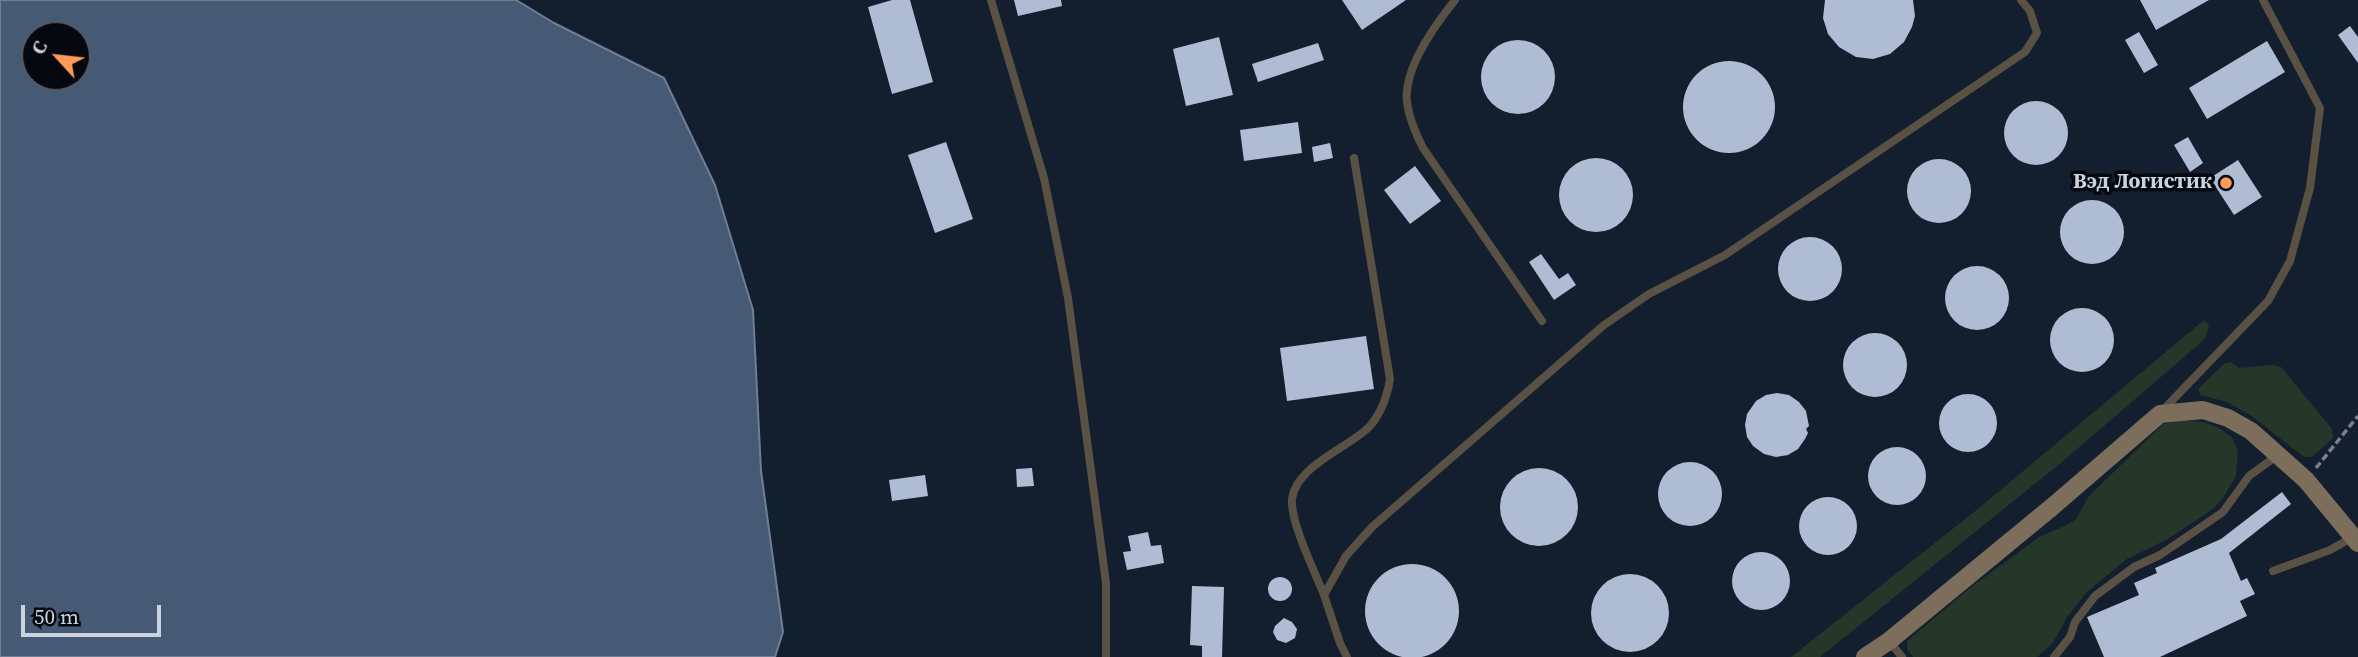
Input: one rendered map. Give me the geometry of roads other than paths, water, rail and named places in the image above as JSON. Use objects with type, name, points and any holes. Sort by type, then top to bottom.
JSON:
[{"type":"street","points":[[1865,657],[1889,641],[2052,507],[2160,414],[2203,410],[2228,418],[2251,431],[2306,480],[2355,540]]},
{"type":"lane","points":[[991,0],[1044,178],[1068,298],[1105,583],[1106,657]]},
{"type":"lane","points":[[1455,0],[1425,41],[1408,85],[1407,101],[1413,128],[1423,148],[1542,321]]},
{"type":"lane","points":[[1324,595],[1346,556],[1372,527],[1604,326],[1649,294],[1725,255],[2025,52],[2037,33],[2030,10],[2021,0]]},
{"type":"lane","points":[[2160,414],[2268,301],[2290,261],[2310,187],[2320,108],[2263,0]]},
{"type":"lane","points":[[1348,657],[1340,643],[1295,520],[1292,498],[1304,474],[1369,427],[1386,403],[1390,379],[1354,158]]},
{"type":"lane","points":[[2054,657],[2070,637],[2082,611],[2095,596],[2134,567],[2160,555],[2223,512],[2249,476],[2276,453]]},
{"type":"lane","points":[[2273,571],[2355,540]]},
{"type":"lane","points":[[1889,641],[1902,657]]},
{"type":"water","points":[[0,0],[516,0],[554,23],[664,78],[715,185],[753,310],[761,471],[783,632],[775,657],[0,657]]},
{"type":"place","name":"Вэд Логистик","points":[[2226,183]]}]
